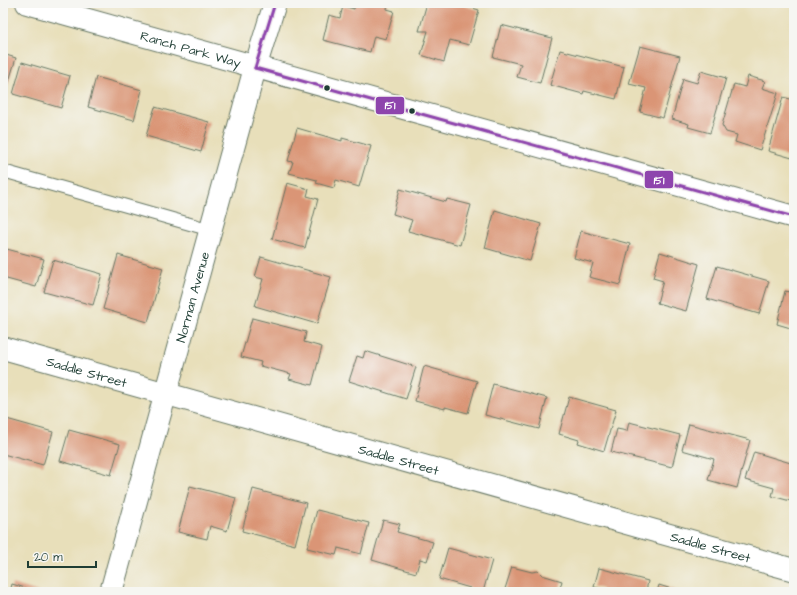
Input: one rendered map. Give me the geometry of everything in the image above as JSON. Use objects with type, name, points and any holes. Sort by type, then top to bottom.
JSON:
[{"type":"street","name":"Ranch Park Way","points":[[27,3],[794,218]]},
{"type":"street","name":"Norman Avenue","points":[[111,592],[275,3]]},
{"type":"street","name":"Saddle Street","points":[[3,348],[794,570]]},
{"type":"lane","points":[[3,171],[211,230]]},
{"type":"building","points":[[355,3],[388,3],[387,9],[394,11],[386,39],[374,36],[370,52],[323,40],[329,15],[340,18],[343,6],[354,9]]},
{"type":"building","points":[[427,3],[456,3],[479,10],[469,45],[450,40],[444,62],[421,55],[428,31],[419,31]]},
{"type":"building","points":[[501,25],[552,38],[540,83],[517,77],[521,64],[493,57]]},
{"type":"building","points":[[640,46],[680,56],[663,118],[640,112],[646,88],[629,84]]},
{"type":"building","points":[[560,50],[624,67],[616,99],[584,91],[583,94],[550,85]]},
{"type":"building","points":[[3,54],[16,58],[3,101]]},
{"type":"building","points":[[22,62],[70,76],[61,108],[13,94]]},
{"type":"building","points":[[701,71],[726,78],[710,133],[688,127],[689,124],[672,119],[683,79],[697,83]]},
{"type":"building","points":[[748,76],[765,81],[762,88],[778,93],[760,150],[735,142],[737,135],[726,132],[722,125],[734,84],[745,87]]},
{"type":"building","points":[[96,77],[142,90],[134,120],[88,107]]},
{"type":"building","points":[[783,97],[794,100],[794,148],[792,158],[768,151]]},
{"type":"building","points":[[155,107],[209,122],[201,152],[146,136]]},
{"type":"building","points":[[297,128],[342,141],[342,138],[371,146],[359,187],[336,180],[334,188],[316,183],[317,180],[289,173],[293,162],[288,161]]},
{"type":"building","points":[[287,183],[309,189],[307,196],[318,199],[305,248],[272,239]]},
{"type":"building","points":[[400,189],[446,202],[447,199],[471,205],[460,245],[408,231],[412,220],[393,214]]},
{"type":"building","points":[[495,210],[541,224],[530,261],[485,248]]},
{"type":"building","points":[[581,231],[630,244],[620,285],[589,277],[593,263],[574,258]]},
{"type":"building","points":[[3,248],[44,259],[36,287],[3,278]]},
{"type":"building","points":[[660,252],[699,264],[686,311],[657,303],[663,281],[653,278]]},
{"type":"building","points":[[118,255],[163,268],[148,322],[103,309]]},
{"type":"building","points":[[261,257],[331,277],[317,324],[255,306],[263,279],[255,277]]},
{"type":"building","points":[[53,260],[102,274],[93,305],[44,292]]},
{"type":"building","points":[[717,266],[769,281],[759,314],[707,299]]},
{"type":"building","points":[[785,291],[794,293],[794,329],[777,324]]},
{"type":"building","points":[[252,318],[306,332],[304,342],[322,347],[312,385],[289,379],[291,374],[260,366],[261,362],[241,357]]},
{"type":"building","points":[[365,351],[416,367],[406,399],[349,381],[357,356],[363,358]]},
{"type":"building","points":[[424,366],[477,381],[468,413],[415,401]]},
{"type":"building","points":[[493,384],[547,398],[539,429],[485,415]]},
{"type":"building","points":[[569,397],[616,410],[604,451],[578,443],[579,440],[559,434]]},
{"type":"building","points":[[3,418],[53,432],[43,465],[3,454]]},
{"type":"building","points":[[629,422],[680,435],[672,467],[611,452],[617,429],[627,431]]},
{"type":"building","points":[[689,424],[750,440],[737,488],[708,480],[714,459],[682,450]]},
{"type":"building","points":[[69,430],[120,444],[111,475],[60,461]]},
{"type":"building","points":[[754,452],[794,464],[794,502],[772,496],[774,488],[745,480]]},
{"type":"building","points":[[190,486],[236,498],[227,531],[210,526],[207,539],[178,532]]},
{"type":"building","points":[[253,489],[306,503],[295,545],[242,531]]},
{"type":"building","points":[[317,510],[369,523],[361,554],[338,548],[336,555],[307,548]]},
{"type":"building","points":[[383,520],[400,524],[397,532],[433,542],[427,561],[420,559],[416,573],[372,560]]},
{"type":"building","points":[[448,548],[492,560],[483,592],[469,592],[470,588],[439,579]]},
{"type":"building","points":[[512,567],[532,572],[538,571],[542,575],[562,581],[559,592],[504,592]]},
{"type":"building","points":[[599,568],[648,581],[646,592],[602,592],[602,589],[594,587]]},
{"type":"building","points":[[12,584],[39,592],[10,592]]},
{"type":"building","points":[[659,585],[681,592],[657,592]]},
{"type":"transit line","name":"151","points":[[255,68],[275,3]]},
{"type":"transit line","name":"151","points":[[255,68],[794,217]]}]
